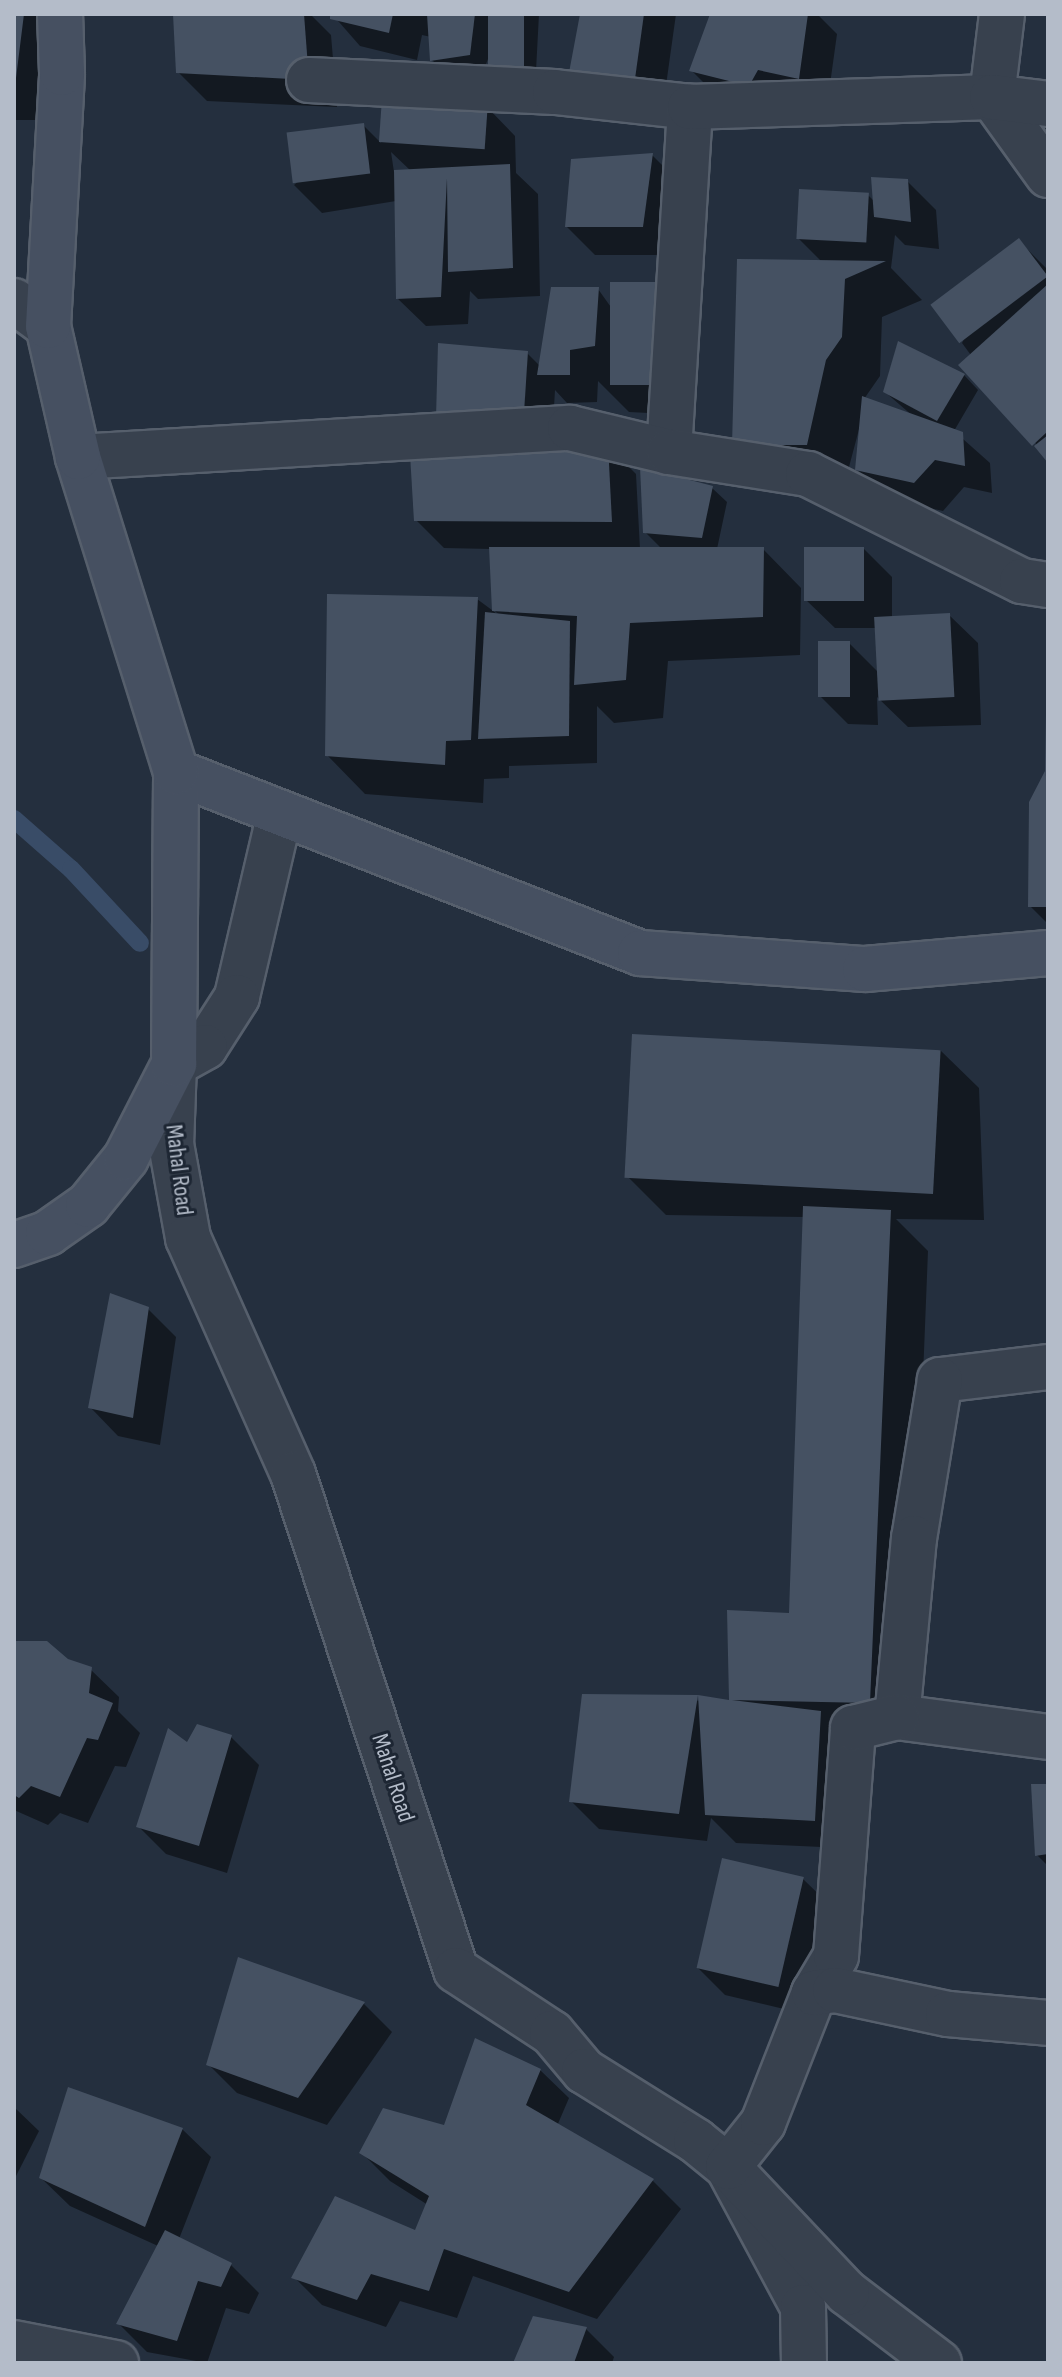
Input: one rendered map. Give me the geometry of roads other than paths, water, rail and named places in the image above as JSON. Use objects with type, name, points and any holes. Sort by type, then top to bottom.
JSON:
[{"type":"main road","points":[[14,1245],[48,1233],[88,1205],[126,1158],[174,1064],[176,772],[31,314],[62,73],[60,14]]},
{"type":"main road","points":[[176,772],[640,953],[865,969],[1048,953]]},
{"type":"street","points":[[1002,14],[992,97],[1048,175]]},
{"type":"street","points":[[309,80],[555,92],[690,107],[992,97],[1048,104]]},
{"type":"street","points":[[669,452],[690,107]]},
{"type":"street","points":[[78,457],[570,428],[669,452],[808,474],[1022,581],[1048,585]]},
{"type":"street","points":[[174,1064],[205,1047],[237,997],[280,813]]},
{"type":"street","name":"Mahal Road","points":[[174,1064],[171,1144],[188,1238],[293,1474],[456,1970],[552,2033],[584,2071],[696,2141],[728,2167],[803,2307],[804,2363]]},
{"type":"street","points":[[897,1717],[914,1538],[940,1380],[1048,1367]]},
{"type":"street","points":[[939,2363],[847,2293],[728,2167],[763,2123],[814,1993],[836,1956],[853,1728],[897,1717],[1048,1737]]},
{"type":"street","points":[[814,1993],[835,1990],[948,2014],[1048,2023]]},
{"type":"street","points":[[14,2343],[116,2363]]},
{"type":"waterway","points":[[14,819],[71,869],[140,943]]}]
